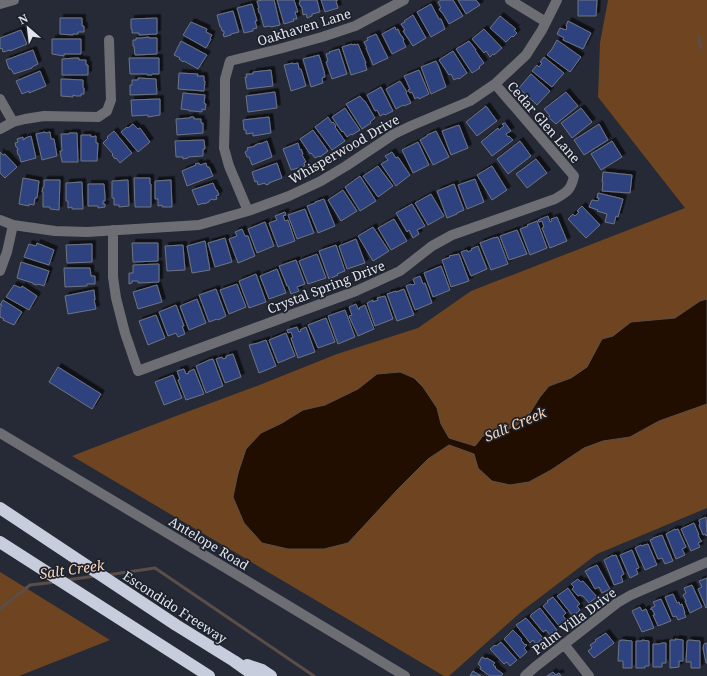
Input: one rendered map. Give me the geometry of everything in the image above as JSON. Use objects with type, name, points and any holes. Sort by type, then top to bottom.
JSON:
[{"type":"highway","name":"Escondido Freeway","points":[[0,508],[255,676]]},
{"type":"highway","points":[[0,542],[209,676]]},
{"type":"highway","points":[[234,661],[262,670],[271,676]]},
{"type":"street","points":[[0,4],[14,0]]},
{"type":"street","name":"Oakhaven Lane","points":[[248,211],[224,148],[225,79],[230,61],[322,37],[355,26],[404,0]]},
{"type":"street","points":[[510,0],[546,22]]},
{"type":"street","name":"Whisperwood Drive","points":[[0,220],[13,225],[55,231],[87,232],[198,225],[248,211],[289,196],[321,181],[394,134],[470,101],[495,84],[526,55],[542,30],[557,0]]},
{"type":"street","points":[[0,129],[13,122],[25,119],[44,116],[98,117],[107,111],[111,100],[108,40]]},
{"type":"street","name":"Cedar Glen Lane","points":[[495,84],[574,176]]},
{"type":"street","points":[[0,99],[13,122]]},
{"type":"street","name":"Crystal Spring Drive","points":[[113,230],[113,277],[116,298],[138,371],[362,288],[400,271],[432,246],[452,235],[555,199],[566,193],[572,185],[574,176]]},
{"type":"street","points":[[0,271],[7,252],[13,225]]},
{"type":"street","name":"Antelope Road","points":[[0,433],[404,676]]},
{"type":"street","name":"Palm Villa Drive","points":[[525,676],[617,603],[631,595],[707,562]]},
{"type":"street","points":[[564,644],[589,676]]},
{"type":"shaded area","points":[[608,0],[707,0],[707,508],[597,554],[522,611],[449,676],[444,676],[72,456],[337,354],[418,328],[471,291],[685,208],[598,97],[600,43]]},
{"type":"shaded area","points":[[707,299],[707,404],[659,421],[630,437],[603,441],[584,448],[551,470],[529,482],[510,485],[492,481],[478,468],[474,454],[449,445],[428,459],[348,543],[324,549],[288,549],[262,543],[244,523],[233,497],[238,473],[246,449],[261,433],[282,423],[303,410],[325,405],[358,389],[377,374],[400,372],[414,378],[423,387],[437,408],[441,424],[449,438],[475,446],[483,436],[504,431],[517,425],[530,413],[549,386],[571,378],[587,367],[602,339],[613,336],[631,322],[675,318],[700,301]]},
{"type":"shaded area","points":[[0,572],[110,640],[19,676],[0,676]]},
{"type":"building","points":[[274,0],[280,25],[264,27],[257,1]]},
{"type":"building","points":[[277,0],[294,0],[298,12],[295,12],[297,19],[293,19],[294,21],[284,24]]},
{"type":"building","points":[[300,0],[317,0],[320,12],[312,14],[312,16],[307,18],[306,14],[303,15],[302,7],[299,3]]},
{"type":"building","points":[[321,0],[338,0],[336,1],[338,8],[325,12]]},
{"type":"building","points":[[441,0],[453,0],[463,16],[449,24],[439,9],[441,8],[438,2]]},
{"type":"building","points":[[458,0],[476,0],[480,5],[466,14]]},
{"type":"building","points":[[578,0],[597,0],[596,16],[578,16]]},
{"type":"building","points":[[252,4],[257,21],[255,21],[257,28],[253,29],[253,31],[244,33],[237,8]]},
{"type":"building","points":[[431,4],[439,19],[441,19],[445,29],[431,37],[417,12]]},
{"type":"building","points":[[233,11],[239,32],[224,37],[224,31],[222,31],[220,27],[217,15]]},
{"type":"building","points":[[413,15],[426,38],[413,46],[403,31],[405,30],[401,24]]},
{"type":"building","points":[[500,16],[516,29],[514,30],[517,33],[506,42],[490,28]]},
{"type":"building","points":[[60,18],[82,18],[84,32],[78,32],[78,34],[73,35],[60,34]]},
{"type":"building","points":[[157,18],[157,34],[139,35],[139,33],[132,33],[131,19]]},
{"type":"building","points":[[568,21],[591,33],[583,49],[563,40],[564,38],[557,34],[560,28],[566,30]]},
{"type":"building","points":[[191,22],[207,29],[206,32],[212,35],[206,48],[183,35]]},
{"type":"building","points":[[395,27],[402,36],[406,47],[392,54],[382,34]]},
{"type":"building","points":[[484,29],[502,48],[490,57],[486,51],[484,53],[472,39]]},
{"type":"building","points":[[21,30],[27,44],[10,51],[3,52],[2,48],[0,49],[0,38]]},
{"type":"building","points":[[376,34],[388,58],[373,65],[364,42],[368,40],[367,38]]},
{"type":"building","points":[[136,38],[157,38],[157,54],[135,55],[133,40],[136,40]]},
{"type":"building","points":[[52,39],[81,39],[81,54],[64,54],[64,56],[52,54]]},
{"type":"building","points":[[557,40],[581,57],[570,72],[547,55]]},
{"type":"building","points":[[181,41],[207,55],[198,69],[184,61],[183,62],[179,59],[180,58],[174,55]]},
{"type":"building","points":[[469,41],[484,63],[479,67],[480,68],[472,73],[456,49]]},
{"type":"building","points":[[358,44],[366,63],[367,70],[351,75],[342,47]]},
{"type":"building","points":[[339,49],[347,74],[332,79],[326,62],[328,61],[326,54]]},
{"type":"building","points":[[33,50],[38,64],[32,68],[14,74],[11,69],[9,69],[6,60]]},
{"type":"building","points":[[453,51],[467,73],[459,79],[454,80],[439,60]]},
{"type":"building","points":[[319,55],[325,77],[322,78],[323,83],[311,87],[303,59]]},
{"type":"building","points":[[544,57],[564,73],[552,87],[532,71],[537,65],[539,67],[542,63],[540,62]]},
{"type":"building","points":[[79,58],[79,60],[86,60],[86,65],[88,65],[88,75],[62,75],[62,59]]},
{"type":"building","points":[[129,58],[159,58],[159,74],[130,74]]},
{"type":"building","points":[[436,61],[446,87],[431,94],[421,67]]},
{"type":"building","points":[[298,63],[306,86],[291,91],[284,65]]},
{"type":"building","points":[[271,70],[273,86],[247,89],[246,74]]},
{"type":"building","points":[[419,70],[429,94],[419,99],[418,97],[415,99],[412,92],[410,93],[408,90],[410,89],[404,76]]},
{"type":"building","points":[[40,71],[46,86],[29,93],[29,91],[22,94],[16,81]]},
{"type":"building","points":[[179,73],[198,74],[197,76],[204,76],[204,91],[178,89]]},
{"type":"building","points":[[531,74],[550,91],[537,105],[519,88]]},
{"type":"building","points":[[138,78],[156,79],[157,94],[130,95],[130,85],[132,85],[132,80],[138,80]]},
{"type":"building","points":[[61,79],[83,80],[84,94],[81,94],[81,96],[73,95],[73,97],[61,96]]},
{"type":"building","points":[[400,81],[407,92],[406,93],[411,103],[396,109],[386,89]]},
{"type":"building","points":[[381,87],[393,111],[380,116],[377,110],[375,111],[367,95]]},
{"type":"building","points":[[275,92],[277,108],[248,112],[246,96]]},
{"type":"building","points":[[566,92],[578,106],[556,124],[548,117],[550,116],[544,109]]},
{"type":"building","points":[[183,93],[205,95],[205,110],[202,109],[202,112],[181,109]]},
{"type":"building","points":[[360,96],[365,101],[375,118],[370,122],[371,123],[362,129],[346,104]]},
{"type":"building","points":[[160,99],[160,115],[148,117],[148,115],[132,116],[131,100]]},
{"type":"building","points":[[486,106],[497,121],[477,136],[466,122]]},
{"type":"building","points":[[345,108],[360,130],[347,137],[332,117]]},
{"type":"building","points":[[581,108],[592,122],[572,138],[561,123]]},
{"type":"building","points":[[194,117],[194,119],[201,119],[201,123],[203,123],[203,133],[177,135],[176,119]]},
{"type":"building","points":[[269,117],[271,133],[253,136],[253,133],[246,134],[243,120]]},
{"type":"building","points":[[328,117],[336,126],[335,127],[345,141],[332,150],[315,127]]},
{"type":"building","points":[[505,123],[511,131],[506,134],[513,140],[492,156],[481,142],[498,128],[499,130],[504,126],[502,124]]},
{"type":"building","points":[[133,124],[138,129],[140,128],[150,142],[138,152],[121,132]]},
{"type":"building","points":[[599,124],[608,140],[584,155],[574,140]]},
{"type":"building","points":[[459,125],[468,148],[451,155],[442,131]]},
{"type":"building","points":[[313,130],[328,151],[320,157],[315,158],[311,153],[310,154],[300,139]]},
{"type":"building","points":[[114,131],[132,153],[120,163],[116,158],[115,159],[112,155],[113,154],[103,143]]},
{"type":"building","points":[[436,131],[449,157],[433,165],[420,140]]},
{"type":"building","points":[[50,132],[51,139],[54,139],[57,156],[42,160],[36,134]]},
{"type":"building","points":[[77,133],[78,162],[62,162],[60,151],[62,151],[61,134]]},
{"type":"building","points":[[81,135],[91,135],[91,137],[96,136],[96,143],[98,143],[97,161],[81,161]]},
{"type":"building","points":[[31,136],[36,158],[21,162],[15,143],[18,142],[17,139],[23,137],[23,140]]},
{"type":"building","points":[[204,140],[205,149],[203,149],[203,156],[188,157],[183,159],[183,157],[176,157],[175,141]]},
{"type":"building","points":[[267,141],[272,157],[252,165],[245,152],[248,150],[247,148]]},
{"type":"building","points":[[520,141],[531,156],[508,174],[497,159]]},
{"type":"building","points":[[612,141],[622,157],[601,170],[591,154]]},
{"type":"building","points":[[418,142],[429,165],[413,173],[402,150]]},
{"type":"building","points":[[298,143],[306,162],[304,163],[305,166],[291,170],[283,149]]},
{"type":"building","points":[[0,152],[3,155],[5,154],[17,167],[5,178],[0,173]]},
{"type":"building","points":[[392,152],[396,158],[398,157],[410,175],[396,186],[381,164],[388,160],[385,156]]},
{"type":"building","points":[[536,159],[547,173],[527,188],[516,174]]},
{"type":"building","points":[[199,163],[200,165],[206,163],[213,176],[187,186],[182,171]]},
{"type":"building","points":[[277,163],[282,178],[266,185],[265,183],[258,185],[257,181],[255,182],[252,172]]},
{"type":"building","points":[[378,166],[393,186],[378,197],[363,176]]},
{"type":"building","points":[[492,166],[507,190],[492,200],[477,175]]},
{"type":"building","points":[[603,172],[632,175],[630,193],[602,191]]},
{"type":"building","points":[[360,176],[376,201],[360,211],[345,187]]},
{"type":"building","points":[[23,178],[39,181],[37,198],[35,198],[34,205],[29,204],[29,206],[19,204]]},
{"type":"building","points":[[134,178],[150,178],[151,207],[135,207]]},
{"type":"building","points":[[475,179],[484,202],[467,209],[458,185]]},
{"type":"building","points":[[44,180],[60,180],[59,210],[50,209],[50,207],[43,207],[42,192]]},
{"type":"building","points":[[128,180],[129,206],[119,207],[119,205],[114,205],[114,198],[112,198],[112,181]]},
{"type":"building","points":[[171,180],[172,207],[162,207],[162,205],[158,206],[158,199],[155,199],[155,181]]},
{"type":"building","points":[[82,182],[83,209],[72,209],[72,207],[68,208],[68,201],[66,201],[66,183]]},
{"type":"building","points":[[213,183],[219,195],[216,196],[217,199],[212,199],[209,202],[198,205],[192,190]]},
{"type":"building","points":[[88,184],[104,184],[105,201],[103,201],[103,204],[105,204],[105,207],[98,208],[98,206],[88,206]]},
{"type":"building","points":[[454,184],[464,210],[447,218],[437,191]]},
{"type":"building","points":[[343,190],[357,211],[341,221],[328,200]]},
{"type":"building","points":[[598,193],[623,199],[618,217],[616,216],[614,224],[605,222],[607,214],[589,207],[592,200],[598,201]]},
{"type":"building","points":[[431,194],[444,216],[428,225],[415,203]]},
{"type":"building","points":[[324,199],[335,226],[318,233],[307,206]]},
{"type":"building","points":[[412,204],[425,226],[417,230],[419,234],[413,238],[409,230],[407,232],[396,213]]},
{"type":"building","points":[[582,206],[600,225],[586,238],[568,219],[573,214],[575,216],[579,212],[577,211]]},
{"type":"building","points":[[305,209],[314,233],[297,239],[288,215]]},
{"type":"building","points":[[285,212],[286,215],[283,216],[285,221],[288,220],[295,241],[278,247],[269,223],[277,220],[275,216]]},
{"type":"building","points":[[548,216],[550,222],[552,221],[551,219],[557,217],[567,241],[550,248],[542,228],[544,227],[542,221],[539,222],[538,220]]},
{"type":"building","points":[[394,219],[407,241],[391,250],[378,228]]},
{"type":"building","points":[[537,221],[547,248],[530,255],[520,229]]},
{"type":"building","points":[[265,222],[274,246],[257,253],[248,229]]},
{"type":"building","points":[[373,227],[389,251],[373,261],[358,236]]},
{"type":"building","points":[[242,229],[245,236],[248,236],[255,256],[238,263],[229,239],[237,236],[235,232]]},
{"type":"building","points":[[517,230],[527,254],[509,260],[500,236]]},
{"type":"building","points":[[498,237],[508,264],[491,270],[480,243]]},
{"type":"building","points":[[225,238],[232,262],[215,267],[208,243]]},
{"type":"building","points":[[356,239],[365,263],[347,269],[339,246]]},
{"type":"building","points":[[205,241],[210,270],[192,273],[187,246]]},
{"type":"building","points":[[37,243],[54,250],[49,265],[24,257],[29,244],[36,246]]},
{"type":"building","points":[[132,243],[158,243],[158,261],[133,262]]},
{"type":"building","points":[[92,244],[92,262],[67,263],[66,245]]},
{"type":"building","points":[[183,245],[185,270],[167,271],[165,246]]},
{"type":"building","points":[[336,245],[345,271],[329,279],[319,251]]},
{"type":"building","points":[[478,246],[487,269],[471,276],[461,252],[467,250],[468,252]]},
{"type":"building","points":[[317,254],[326,278],[308,284],[299,261]]},
{"type":"building","points":[[459,254],[469,281],[451,287],[442,260],[450,257],[449,256]]},
{"type":"building","points":[[296,260],[305,284],[297,287],[299,291],[291,294],[279,266]]},
{"type":"building","points":[[21,262],[49,271],[44,286],[33,284],[17,278]]},
{"type":"building","points":[[159,264],[159,282],[138,283],[138,281],[132,281],[132,283],[129,284],[129,273],[133,273],[133,265]]},
{"type":"building","points":[[441,266],[450,290],[433,297],[424,273]]},
{"type":"building","points":[[64,268],[90,268],[91,276],[95,276],[95,284],[65,287]]},
{"type":"building","points":[[277,269],[286,293],[269,299],[260,276]]},
{"type":"building","points":[[256,274],[266,302],[249,308],[239,281]]},
{"type":"building","points":[[420,276],[423,284],[425,283],[432,303],[415,310],[406,286],[415,284],[413,279]]},
{"type":"building","points":[[237,284],[246,307],[229,314],[220,290]]},
{"type":"building","points":[[14,285],[21,288],[22,286],[37,296],[29,310],[6,297]]},
{"type":"building","points":[[157,285],[162,302],[138,309],[133,292]]},
{"type":"building","points":[[216,289],[226,316],[209,322],[199,295]]},
{"type":"building","points":[[404,289],[414,315],[397,321],[387,294]]},
{"type":"building","points":[[94,290],[96,309],[68,314],[65,296]]},
{"type":"building","points":[[385,296],[393,319],[375,326],[367,303],[373,300],[373,302],[378,300],[377,298]]},
{"type":"building","points":[[197,299],[206,323],[189,330],[180,306]]},
{"type":"building","points":[[3,300],[22,312],[14,325],[0,317],[0,308],[2,305],[0,305]]},
{"type":"building","points":[[356,304],[358,309],[365,305],[374,329],[358,336],[349,316],[352,315],[349,307]]},
{"type":"building","points":[[176,305],[184,326],[182,326],[185,334],[178,337],[176,333],[168,336],[159,312]]},
{"type":"building","points":[[345,310],[355,337],[338,344],[328,316]]},
{"type":"building","points":[[156,315],[165,338],[148,345],[139,321]]},
{"type":"building","points":[[326,318],[335,342],[318,348],[308,325]]},
{"type":"building","points":[[297,327],[299,332],[306,327],[315,352],[298,358],[291,338],[293,337],[291,332],[288,333],[287,330]]},
{"type":"building","points":[[286,333],[295,356],[278,363],[269,340]]},
{"type":"building","points":[[266,340],[276,366],[259,373],[249,345]]},
{"type":"building","points":[[233,354],[241,377],[225,383],[216,359],[222,357],[223,359],[226,358],[226,356]]},
{"type":"building","points":[[213,359],[223,386],[206,393],[196,366]]},
{"type":"building","points":[[58,367],[101,394],[92,409],[49,382]]},
{"type":"building","points":[[184,369],[186,374],[194,369],[204,394],[186,400],[178,380],[180,379],[177,371]]},
{"type":"building","points":[[173,375],[182,398],[164,405],[155,382]]},
{"type":"building","points":[[706,517],[706,536],[705,534],[703,535],[699,525],[699,520]]},
{"type":"building","points":[[694,523],[698,535],[702,541],[698,543],[700,547],[691,551],[681,529]]},
{"type":"building","points":[[678,529],[686,547],[682,549],[685,555],[676,559],[666,534]]},
{"type":"building","points":[[662,535],[673,561],[665,564],[662,558],[658,559],[650,540]]},
{"type":"building","points":[[648,544],[657,565],[645,570],[635,548]]},
{"type":"building","points":[[632,550],[639,568],[636,569],[638,574],[630,578],[620,555]]},
{"type":"building","points":[[616,555],[624,574],[621,576],[623,582],[614,585],[604,560]]},
{"type":"building","points":[[597,565],[610,589],[602,593],[599,587],[595,589],[585,571]]},
{"type":"building","points":[[707,578],[706,608],[698,589],[702,587],[699,581]]},
{"type":"building","points":[[578,579],[581,582],[583,581],[597,597],[589,603],[583,596],[578,596],[572,589],[574,587],[571,584]]},
{"type":"building","points":[[692,585],[702,607],[690,613],[683,595],[686,593],[684,588]]},
{"type":"building","points":[[568,588],[580,604],[577,606],[580,610],[573,616],[557,596]]},
{"type":"building","points":[[673,594],[677,603],[679,602],[680,605],[682,604],[686,617],[678,620],[676,616],[673,617],[665,597]]},
{"type":"building","points":[[553,597],[566,613],[563,616],[567,621],[560,627],[543,606]]},
{"type":"building","points":[[661,599],[671,621],[658,626],[651,608],[655,606],[653,602]]},
{"type":"building","points":[[640,607],[642,611],[646,609],[654,628],[642,632],[632,611]]},
{"type":"building","points":[[540,608],[557,630],[550,635],[546,630],[543,632],[530,616]]},
{"type":"building","points":[[526,618],[543,638],[536,644],[533,640],[530,643],[516,625]]},
{"type":"building","points":[[513,630],[522,639],[521,640],[525,645],[527,645],[524,648],[527,652],[520,658],[504,639]]},
{"type":"building","points":[[606,633],[614,643],[594,658],[588,651],[592,648],[590,645]]},
{"type":"building","points":[[675,639],[683,640],[683,661],[679,661],[679,667],[670,668],[670,640],[676,640]]},
{"type":"building","points":[[619,641],[632,641],[632,668],[623,668],[623,661],[618,661]]},
{"type":"building","points":[[636,641],[649,641],[649,666],[645,666],[645,668],[636,668]]},
{"type":"building","points":[[687,641],[700,641],[700,668],[691,668],[691,662],[686,662]]},
{"type":"building","points":[[501,642],[517,660],[510,666],[507,662],[504,664],[490,649]]},
{"type":"building","points":[[666,643],[666,663],[662,663],[662,667],[653,667],[653,644]]},
{"type":"building","points":[[707,643],[706,663],[703,648],[704,644]]},
{"type":"building","points":[[482,657],[495,663],[493,665],[496,667],[495,668],[503,674],[501,676],[490,676],[480,669],[481,667],[478,664]]},
{"type":"building","points":[[473,671],[481,676],[470,676]]},
{"type":"building","points":[[553,672],[556,675],[559,673],[561,676],[547,676]]},
{"type":"waterway","points":[[699,38],[701,48]]},
{"type":"waterway","points":[[107,575],[155,568],[314,676]]},
{"type":"waterway","name":"Salt Creek","points":[[67,580],[95,576]]},
{"type":"waterway","name":"Salt Creek","points":[[0,609],[30,585],[56,582]]}]
